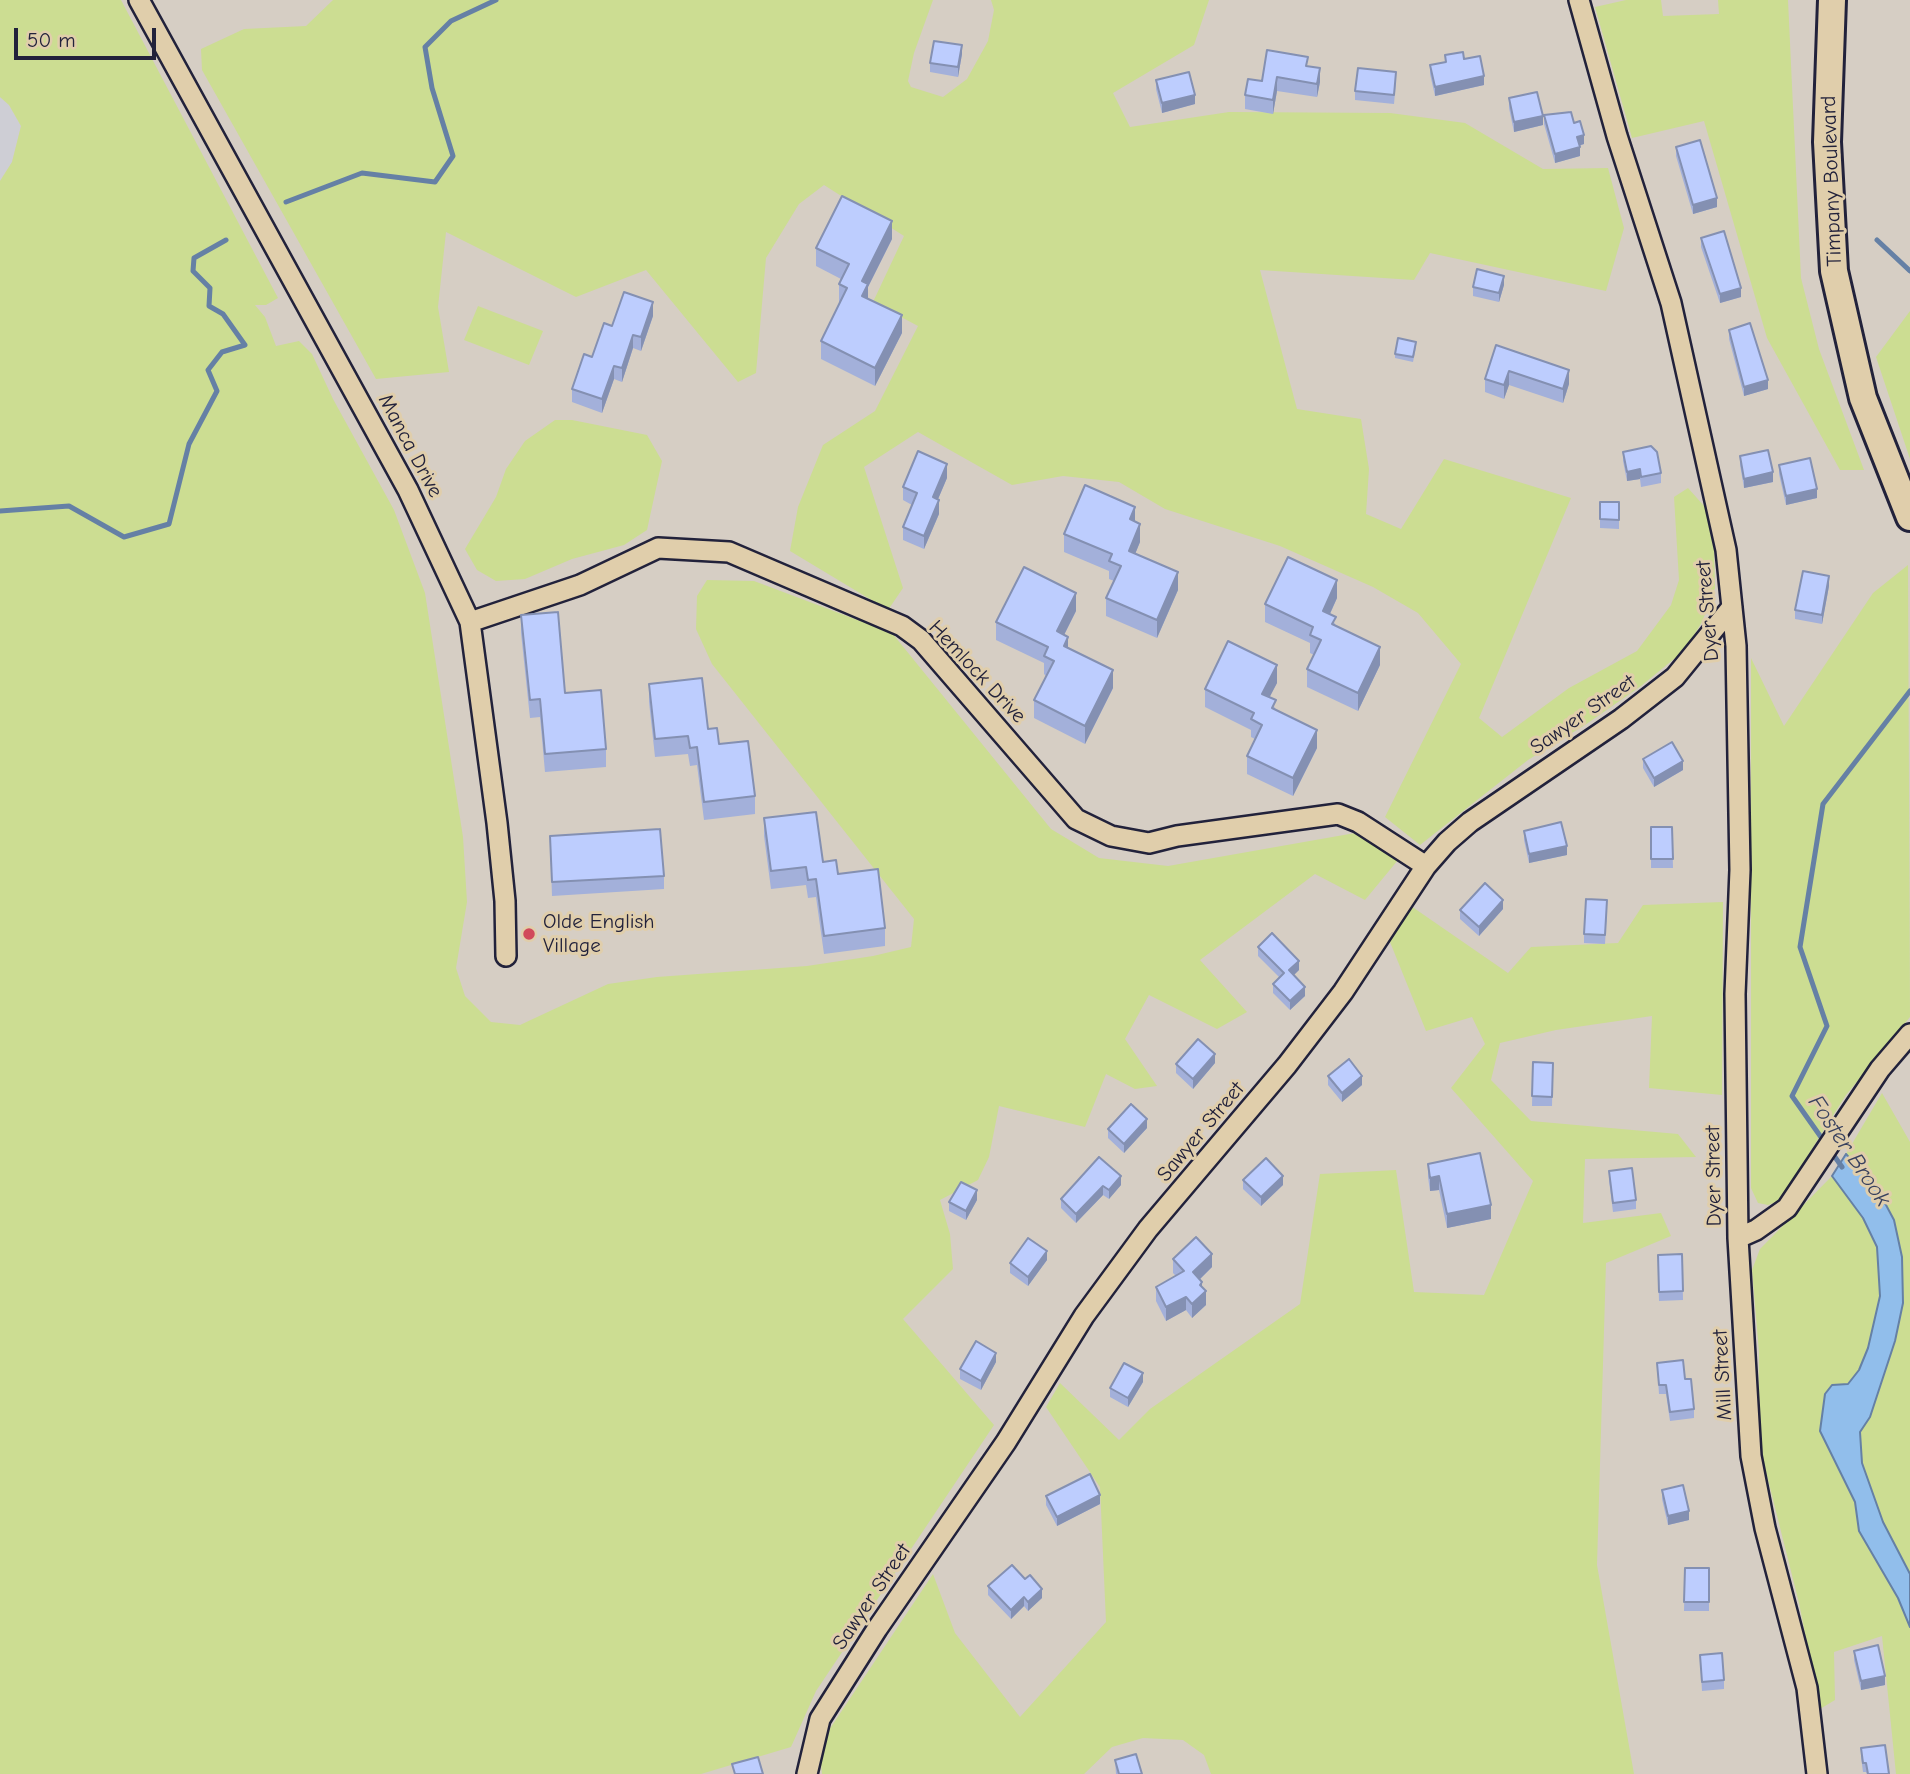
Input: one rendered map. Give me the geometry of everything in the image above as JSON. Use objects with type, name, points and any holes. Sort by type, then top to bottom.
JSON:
[{"type":"main road","name":"Timpany Boulevard","points":[[1832,0],[1826,142],[1834,271],[1863,398],[1910,517]]},
{"type":"street","name":"Manca Drive","points":[[139,0],[408,489],[470,622],[498,832],[506,956]]},
{"type":"street","name":"Dyer Street","points":[[1579,0],[1617,136],[1671,303],[1726,550],[1736,646],[1740,870],[1735,994],[1738,1238]]},
{"type":"street","name":"Hemlock Drive","points":[[470,622],[580,585],[658,548],[729,552],[902,626],[921,640],[1076,819],[1111,836],[1149,843],[1177,836],[1338,814],[1358,822],[1426,866]]},
{"type":"street","name":"Sawyer Street","points":[[807,1774],[820,1720],[877,1629],[1006,1442],[1084,1316],[1148,1229],[1287,1065],[1343,992],[1426,866],[1447,842],[1481,814],[1622,719],[1675,677],[1732,607]]},
{"type":"street","points":[[1738,1238],[1756,1230],[1787,1208],[1880,1069],[1910,1034]]},
{"type":"street","name":"Mill Street","points":[[1738,1238],[1751,1456],[1765,1528],[1807,1688],[1817,1774]]},
{"type":"shaded area","points":[[0,97],[9,105],[21,126],[12,162],[0,181]]},
{"type":"green space","points":[[0,0],[121,0],[278,298],[266,305],[255,305],[265,317],[276,346],[299,341],[312,354],[333,399],[394,510],[425,593],[463,837],[467,902],[456,968],[465,996],[491,1022],[520,1025],[608,984],[657,977],[807,966],[911,947],[914,919],[712,664],[696,629],[697,596],[707,580],[754,581],[892,633],[1051,829],[1099,858],[1168,866],[1355,833],[1398,860],[1365,900],[1315,874],[1200,960],[1247,1012],[1217,1029],[1149,995],[1125,1039],[1157,1086],[1135,1089],[1106,1074],[1085,1127],[999,1106],[989,1157],[978,1180],[940,1200],[950,1234],[953,1269],[903,1319],[994,1425],[816,1691],[791,1747],[701,1774],[0,1774],[0,181],[12,162],[21,126],[9,105],[0,97]]},
{"type":"green space","points":[[333,0],[933,0],[914,53],[908,81],[911,87],[943,97],[967,79],[988,41],[994,10],[991,0],[1209,0],[1194,45],[1113,93],[1130,127],[1229,112],[1390,113],[1465,123],[1543,169],[1608,168],[1624,228],[1606,291],[1430,253],[1414,280],[1260,270],[1297,409],[1361,419],[1369,469],[1366,514],[1401,529],[1444,459],[1571,498],[1479,718],[1502,737],[1569,688],[1637,651],[1671,605],[1679,580],[1674,497],[1688,488],[1705,507],[1714,550],[1715,588],[1702,622],[1685,650],[1641,686],[1528,760],[1420,845],[1385,817],[1461,664],[1418,613],[1373,587],[1280,546],[1165,509],[1119,482],[1063,476],[1012,485],[918,432],[864,467],[903,588],[888,610],[790,551],[798,507],[823,445],[875,411],[918,326],[873,302],[904,236],[824,185],[799,204],[766,258],[756,373],[738,382],[646,270],[576,297],[446,232],[438,307],[449,372],[376,379],[202,70],[201,49],[244,29],[306,26]]},
{"type":"green space","points":[[1626,0],[1661,0],[1663,16],[1719,14],[1718,0],[1788,0],[1801,278],[1819,349],[1864,470],[1840,470],[1767,338],[1704,121],[1632,138],[1595,7]]},
{"type":"green space","points":[[478,306],[543,331],[529,365],[464,340]]},
{"type":"green space","points":[[1910,311],[1910,459],[1876,357]]},
{"type":"green space","points":[[555,420],[572,420],[647,435],[662,461],[647,530],[624,545],[572,559],[525,579],[496,581],[477,570],[465,549],[496,497],[506,469],[525,441]]},
{"type":"green space","points":[[1908,565],[1910,1017],[1846,1095],[1779,1201],[1768,1205],[1758,1203],[1751,1188],[1751,658],[1784,726],[1873,593]]},
{"type":"green space","points":[[1723,902],[1722,1095],[1649,1088],[1652,1016],[1556,1030],[1500,1043],[1491,1080],[1531,1121],[1678,1134],[1696,1157],[1585,1159],[1583,1223],[1661,1213],[1671,1236],[1606,1263],[1597,1565],[1634,1774],[1211,1774],[1204,1755],[1183,1740],[1143,1738],[1112,1747],[1084,1774],[822,1774],[820,1754],[827,1733],[933,1574],[955,1633],[1020,1717],[1106,1622],[1100,1487],[1046,1407],[1060,1383],[1119,1440],[1150,1409],[1300,1304],[1320,1174],[1396,1170],[1414,1292],[1484,1295],[1533,1181],[1451,1088],[1485,1044],[1472,1017],[1426,1031],[1390,942],[1411,906],[1508,973],[1531,947],[1618,943],[1643,905]]},
{"type":"green space","points":[[1882,1093],[1910,1142],[1910,1774],[1896,1774],[1882,1636],[1834,1652],[1835,1700],[1820,1709],[1799,1603],[1758,1440],[1759,1352],[1752,1270],[1760,1249],[1832,1176],[1863,1218],[1877,1247],[1881,1274],[1886,1250],[1846,1154]]},
{"type":"water","points":[[1846,1154],[1878,1190],[1894,1220],[1902,1257],[1903,1303],[1895,1341],[1870,1417],[1860,1432],[1862,1463],[1883,1522],[1910,1574],[1910,1627],[1898,1598],[1859,1531],[1855,1502],[1820,1431],[1825,1394],[1832,1385],[1848,1384],[1859,1370],[1868,1348],[1880,1296],[1877,1247],[1863,1218],[1832,1176]]},
{"type":"building","points":[[934,41],[962,45],[958,67],[930,63]]},
{"type":"building","points":[[1267,50],[1308,57],[1306,66],[1320,68],[1317,84],[1277,77],[1273,100],[1245,95],[1248,79],[1262,81]]},
{"type":"building","points":[[1463,52],[1464,59],[1480,56],[1484,76],[1435,87],[1430,65],[1446,62],[1445,55]]},
{"type":"building","points":[[1358,68],[1396,72],[1394,95],[1355,91]]},
{"type":"building","points":[[1189,72],[1195,95],[1162,103],[1156,80]]},
{"type":"building","points":[[1537,92],[1543,116],[1514,122],[1509,98]]},
{"type":"building","points":[[1571,112],[1574,123],[1580,121],[1584,135],[1577,137],[1580,147],[1555,154],[1544,115]]},
{"type":"building","points":[[1700,140],[1717,198],[1693,205],[1676,147]]},
{"type":"building","points":[[842,196],[892,221],[862,281],[868,284],[862,296],[902,315],[875,368],[821,341],[847,288],[839,284],[849,264],[816,248]]},
{"type":"building","points":[[1724,231],[1741,288],[1720,294],[1701,238]]},
{"type":"building","points":[[1477,269],[1504,276],[1499,293],[1473,287]]},
{"type":"building","points":[[624,292],[653,302],[641,337],[633,335],[622,368],[614,366],[602,399],[572,389],[584,354],[592,357],[604,323],[612,326]]},
{"type":"building","points":[[1750,323],[1768,380],[1744,387],[1729,330]]},
{"type":"building","points":[[1398,338],[1416,342],[1413,357],[1395,354]]},
{"type":"building","points":[[1496,345],[1569,370],[1563,389],[1509,371],[1504,385],[1485,379]]},
{"type":"building","points":[[1651,446],[1657,452],[1661,473],[1641,477],[1640,469],[1627,472],[1623,452]]},
{"type":"building","points":[[1768,450],[1773,472],[1744,479],[1740,456]]},
{"type":"building","points":[[918,451],[947,464],[933,497],[939,500],[924,536],[903,527],[917,493],[903,487]]},
{"type":"building","points":[[1810,458],[1817,489],[1786,496],[1779,465]]},
{"type":"building","points":[[1085,485],[1135,507],[1130,519],[1140,524],[1129,551],[1178,572],[1157,620],[1106,598],[1121,566],[1109,561],[1112,554],[1064,534]]},
{"type":"building","points":[[1600,502],[1619,502],[1619,520],[1600,519]]},
{"type":"building","points":[[1288,557],[1337,580],[1323,611],[1336,617],[1332,624],[1380,647],[1358,693],[1307,669],[1321,640],[1310,635],[1313,627],[1265,604]]},
{"type":"building","points":[[1024,567],[1076,593],[1057,631],[1068,637],[1064,646],[1113,670],[1085,726],[1034,700],[1054,661],[1044,656],[1048,647],[996,622]]},
{"type":"building","points":[[1803,571],[1829,576],[1822,615],[1795,610]]},
{"type":"building","points":[[558,612],[565,693],[601,690],[606,749],[545,754],[540,699],[530,700],[521,615]]},
{"type":"building","points":[[1228,641],[1277,665],[1262,694],[1276,700],[1272,708],[1317,730],[1293,778],[1247,756],[1262,725],[1251,719],[1254,713],[1205,689]]},
{"type":"building","points":[[702,678],[708,729],[717,728],[719,744],[748,741],[755,796],[704,802],[697,747],[690,748],[688,736],[655,739],[649,684]]},
{"type":"building","points":[[1672,742],[1683,761],[1654,778],[1643,759]]},
{"type":"building","points":[[816,812],[823,862],[836,860],[838,874],[878,869],[885,928],[824,936],[816,879],[808,880],[806,867],[771,871],[764,818]]},
{"type":"building","points":[[1561,822],[1567,846],[1529,854],[1524,831]]},
{"type":"building","points":[[1651,827],[1672,827],[1673,859],[1651,859]]},
{"type":"building","points":[[660,829],[664,876],[552,882],[550,836]]},
{"type":"building","points":[[1485,883],[1503,900],[1479,927],[1460,910]]},
{"type":"building","points":[[1586,899],[1607,900],[1605,935],[1584,934]]},
{"type":"building","points":[[1272,933],[1299,961],[1289,970],[1305,987],[1290,1001],[1273,984],[1284,973],[1258,947]]},
{"type":"building","points":[[1198,1039],[1215,1054],[1193,1079],[1176,1064]]},
{"type":"building","points":[[1349,1059],[1362,1076],[1342,1093],[1328,1076]]},
{"type":"building","points":[[1533,1062],[1553,1063],[1552,1097],[1532,1096]]},
{"type":"building","points":[[1131,1104],[1147,1119],[1124,1144],[1108,1129]]},
{"type":"building","points":[[1480,1153],[1491,1205],[1447,1214],[1439,1176],[1430,1178],[1428,1164]]},
{"type":"building","points":[[1099,1157],[1121,1176],[1109,1190],[1103,1186],[1076,1214],[1061,1199]]},
{"type":"building","points":[[1266,1158],[1283,1176],[1261,1197],[1243,1180]]},
{"type":"building","points":[[1632,1168],[1636,1200],[1613,1203],[1609,1171]]},
{"type":"building","points":[[961,1182],[977,1190],[966,1211],[949,1202]]},
{"type":"building","points":[[1196,1237],[1212,1254],[1193,1272],[1206,1291],[1192,1304],[1186,1297],[1166,1307],[1156,1287],[1184,1271],[1173,1259]]},
{"type":"building","points":[[1028,1238],[1047,1251],[1028,1277],[1010,1263]]},
{"type":"building","points":[[1682,1254],[1683,1291],[1659,1292],[1658,1255]]},
{"type":"building","points":[[976,1341],[996,1353],[981,1381],[960,1369]]},
{"type":"building","points":[[1683,1360],[1685,1379],[1691,1379],[1694,1409],[1670,1412],[1666,1385],[1659,1385],[1657,1363]]},
{"type":"building","points":[[1124,1363],[1143,1373],[1128,1398],[1110,1388]]},
{"type":"building","points":[[1090,1474],[1100,1495],[1057,1517],[1046,1496]]},
{"type":"building","points":[[1683,1485],[1689,1511],[1668,1516],[1662,1490]]},
{"type":"building","points":[[1012,1565],[1025,1579],[1030,1575],[1042,1589],[1028,1602],[1024,1597],[1011,1610],[988,1586]]},
{"type":"building","points":[[1685,1568],[1709,1568],[1709,1602],[1684,1602]]},
{"type":"building","points":[[1878,1645],[1885,1676],[1861,1681],[1854,1651]]},
{"type":"building","points":[[1722,1653],[1724,1680],[1702,1682],[1700,1655]]},
{"type":"building","points":[[1885,1745],[1889,1774],[1868,1774],[1861,1748]]},
{"type":"building","points":[[1136,1754],[1142,1774],[1119,1774],[1115,1760]]},
{"type":"building","points":[[758,1757],[763,1774],[735,1774],[732,1764]]},
{"type":"waterway","points":[[286,202],[362,173],[435,182],[453,156],[432,88],[425,47],[451,21],[496,0]]},
{"type":"waterway","points":[[0,511],[69,506],[124,537],[169,524],[189,444],[217,391],[208,370],[222,352],[245,345],[223,314],[209,306],[210,288],[193,271],[194,258],[226,240]]},
{"type":"waterway","points":[[1877,240],[1910,271]]},
{"type":"waterway","name":"Foster Brook","points":[[1842,1167],[1792,1096],[1827,1026],[1800,947],[1823,804],[1910,691]]},
{"type":"place","name":"Olde English Village","points":[[529,934]]}]
